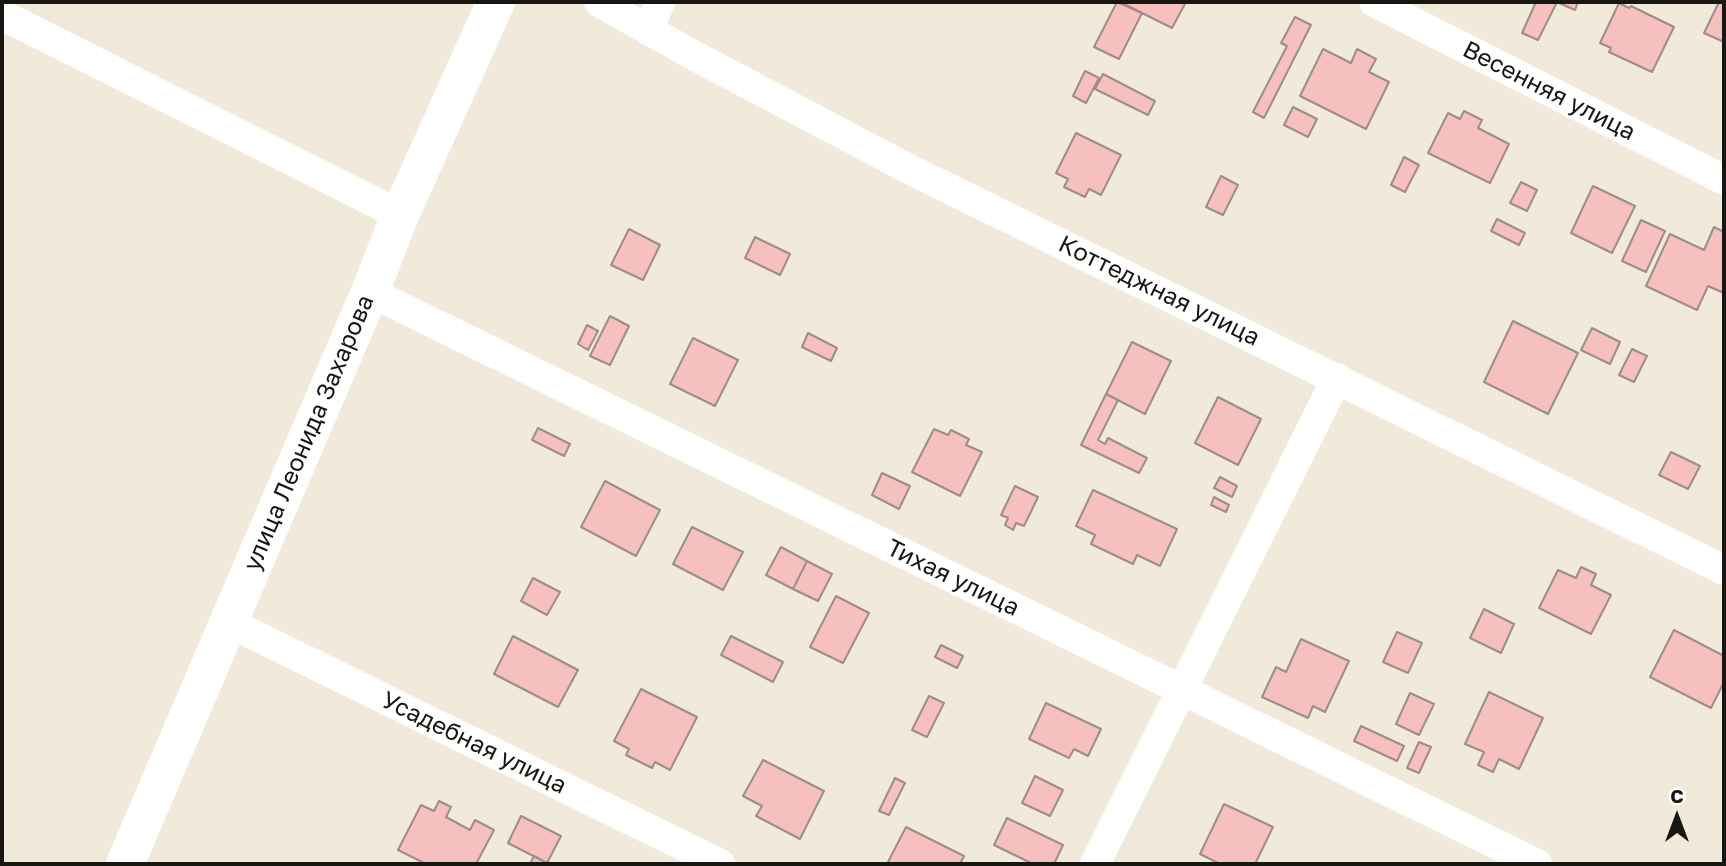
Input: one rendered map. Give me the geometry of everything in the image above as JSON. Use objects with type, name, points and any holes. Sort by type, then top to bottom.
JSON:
[{"type":"main road","name":"улица Леонида Захарова","points":[[125,864],[370,292],[400,215],[496,2]]},
{"type":"street","name":"Коттеджная улица","points":[[599,2],[909,169],[1724,570]]},
{"type":"street","points":[[648,30],[660,2]]},
{"type":"street","name":"Весенняя улица","points":[[1374,2],[1724,180]]},
{"type":"street","points":[[2,15],[400,215]]},
{"type":"street","name":"Тихая улица","points":[[370,292],[1537,864]]},
{"type":"street","points":[[1095,864],[1337,378]]},
{"type":"street","name":"Усадебная улица","points":[[228,622],[720,864]]},
{"type":"building","points":[[1117,2],[1142,13],[1119,59],[1094,47]]},
{"type":"building","points":[[1120,2],[1186,2],[1172,28]]},
{"type":"building","points":[[1536,2],[1557,2],[1538,40],[1522,33]]},
{"type":"building","points":[[1557,2],[1578,2],[1575,10]]},
{"type":"building","points":[[1719,2],[1724,2],[1724,42],[1704,33]]},
{"type":"building","points":[[1619,3],[1674,27],[1652,72],[1609,52],[1611,48],[1600,43]]},
{"type":"building","points":[[1295,17],[1311,25],[1264,118],[1253,112],[1287,46],[1281,43]]},
{"type":"building","points":[[1323,49],[1351,63],[1357,49],[1376,59],[1369,72],[1389,82],[1366,129],[1300,96]]},
{"type":"building","points":[[1085,71],[1099,78],[1086,103],[1073,96]]},
{"type":"building","points":[[1103,74],[1155,101],[1148,115],[1095,89]]},
{"type":"building","points":[[1293,107],[1317,119],[1308,137],[1284,125]]},
{"type":"building","points":[[1464,111],[1482,120],[1478,128],[1509,144],[1490,183],[1428,153],[1448,113],[1460,119]]},
{"type":"building","points":[[1076,133],[1121,155],[1101,195],[1089,189],[1085,197],[1064,187],[1068,179],[1056,173]]},
{"type":"building","points":[[1404,157],[1419,165],[1405,192],[1391,185]]},
{"type":"building","points":[[1221,176],[1238,185],[1223,215],[1206,207]]},
{"type":"building","points":[[1521,182],[1537,190],[1527,211],[1510,203]]},
{"type":"building","points":[[1593,186],[1635,206],[1612,253],[1571,233]]},
{"type":"building","points":[[1497,219],[1525,233],[1519,245],[1491,231]]},
{"type":"building","points":[[1641,220],[1665,231],[1646,272],[1622,261]]},
{"type":"building","points":[[1714,227],[1724,232],[1724,293],[1708,286],[1697,310],[1646,286],[1670,234],[1704,250]]},
{"type":"building","points":[[629,229],[660,245],[643,280],[611,265]]},
{"type":"building","points":[[755,237],[790,254],[780,275],[745,258]]},
{"type":"building","points":[[610,316],[629,326],[610,365],[590,356]]},
{"type":"building","points":[[1513,321],[1578,353],[1548,414],[1484,382]]},
{"type":"building","points":[[587,325],[598,331],[588,350],[578,344]]},
{"type":"building","points":[[1592,328],[1620,342],[1610,364],[1581,350]]},
{"type":"building","points":[[808,333],[837,348],[831,361],[802,347]]},
{"type":"building","points":[[693,338],[738,360],[715,406],[670,384]]},
{"type":"building","points":[[1132,342],[1171,361],[1145,414],[1106,394]]},
{"type":"building","points":[[1632,349],[1647,356],[1634,382],[1619,375]]},
{"type":"building","points":[[1106,394],[1118,400],[1098,440],[1105,444],[1108,438],[1147,458],[1139,473],[1081,445]]},
{"type":"building","points":[[1218,397],[1261,419],[1238,465],[1195,443]]},
{"type":"building","points":[[538,428],[570,444],[564,456],[532,440]]},
{"type":"building","points":[[934,429],[948,435],[951,430],[969,439],[966,445],[982,452],[960,496],[912,472]]},
{"type":"building","points":[[1671,452],[1700,466],[1688,489],[1659,475]]},
{"type":"building","points":[[882,473],[910,486],[899,509],[872,495]]},
{"type":"building","points":[[1220,477],[1237,486],[1232,497],[1214,488]]},
{"type":"building","points":[[605,481],[660,510],[636,556],[581,527]]},
{"type":"building","points":[[1015,486],[1038,497],[1024,526],[1016,523],[1013,530],[1005,525],[1008,518],[1001,515]]},
{"type":"building","points":[[1093,490],[1177,529],[1160,566],[1137,555],[1133,564],[1091,544],[1095,535],[1076,526]]},
{"type":"building","points":[[1214,497],[1229,505],[1226,512],[1211,505]]},
{"type":"building","points":[[692,527],[743,552],[723,590],[673,564]]},
{"type":"building","points":[[781,547],[807,561],[793,589],[766,575]]},
{"type":"building","points":[[807,561],[832,574],[818,601],[793,589]]},
{"type":"building","points":[[1581,567],[1596,574],[1591,585],[1611,595],[1591,634],[1539,608],[1558,570],[1576,578]]},
{"type":"building","points":[[533,578],[560,592],[547,615],[521,601]]},
{"type":"building","points":[[836,596],[869,613],[843,663],[810,647]]},
{"type":"building","points":[[1484,609],[1514,624],[1501,653],[1470,638]]},
{"type":"building","points":[[1674,630],[1724,656],[1724,682],[1711,708],[1650,677]]},
{"type":"building","points":[[1397,632],[1422,643],[1408,673],[1383,662]]},
{"type":"building","points":[[513,636],[578,670],[558,707],[494,674]]},
{"type":"building","points":[[731,636],[783,662],[773,682],[721,655]]},
{"type":"building","points":[[1301,639],[1349,661],[1325,712],[1313,706],[1308,718],[1262,697],[1276,667],[1286,672]]},
{"type":"building","points":[[941,645],[963,656],[957,668],[935,657]]},
{"type":"building","points":[[641,689],[697,717],[670,770],[655,762],[652,768],[626,755],[629,749],[614,741]]},
{"type":"building","points":[[1489,692],[1543,718],[1519,769],[1499,759],[1493,772],[1478,765],[1484,752],[1465,744]]},
{"type":"building","points":[[1410,693],[1434,704],[1419,735],[1396,724]]},
{"type":"building","points":[[929,696],[944,703],[927,737],[912,730]]},
{"type":"building","points":[[1046,703],[1101,729],[1088,756],[1074,749],[1069,758],[1029,739]]},
{"type":"building","points":[[1361,726],[1404,746],[1397,761],[1354,741]]},
{"type":"building","points":[[1419,742],[1431,747],[1419,773],[1407,768]]},
{"type":"building","points":[[763,760],[824,791],[800,839],[756,816],[762,806],[743,796]]},
{"type":"building","points":[[1035,776],[1063,790],[1050,816],[1022,803]]},
{"type":"building","points":[[895,778],[905,783],[889,815],[879,811]]},
{"type":"building","points":[[439,801],[451,807],[446,817],[470,830],[475,820],[494,830],[476,864],[426,864],[398,850],[421,805],[434,811]]},
{"type":"building","points":[[1224,804],[1273,827],[1255,864],[1220,864],[1200,854]]},
{"type":"building","points":[[521,816],[561,836],[547,863],[508,843]]},
{"type":"building","points":[[1007,818],[1063,845],[1054,864],[1033,864],[994,845]]},
{"type":"building","points":[[906,827],[964,856],[960,864],[887,864]]},
{"type":"building","points":[[534,856],[547,863],[550,864],[530,864]]}]
